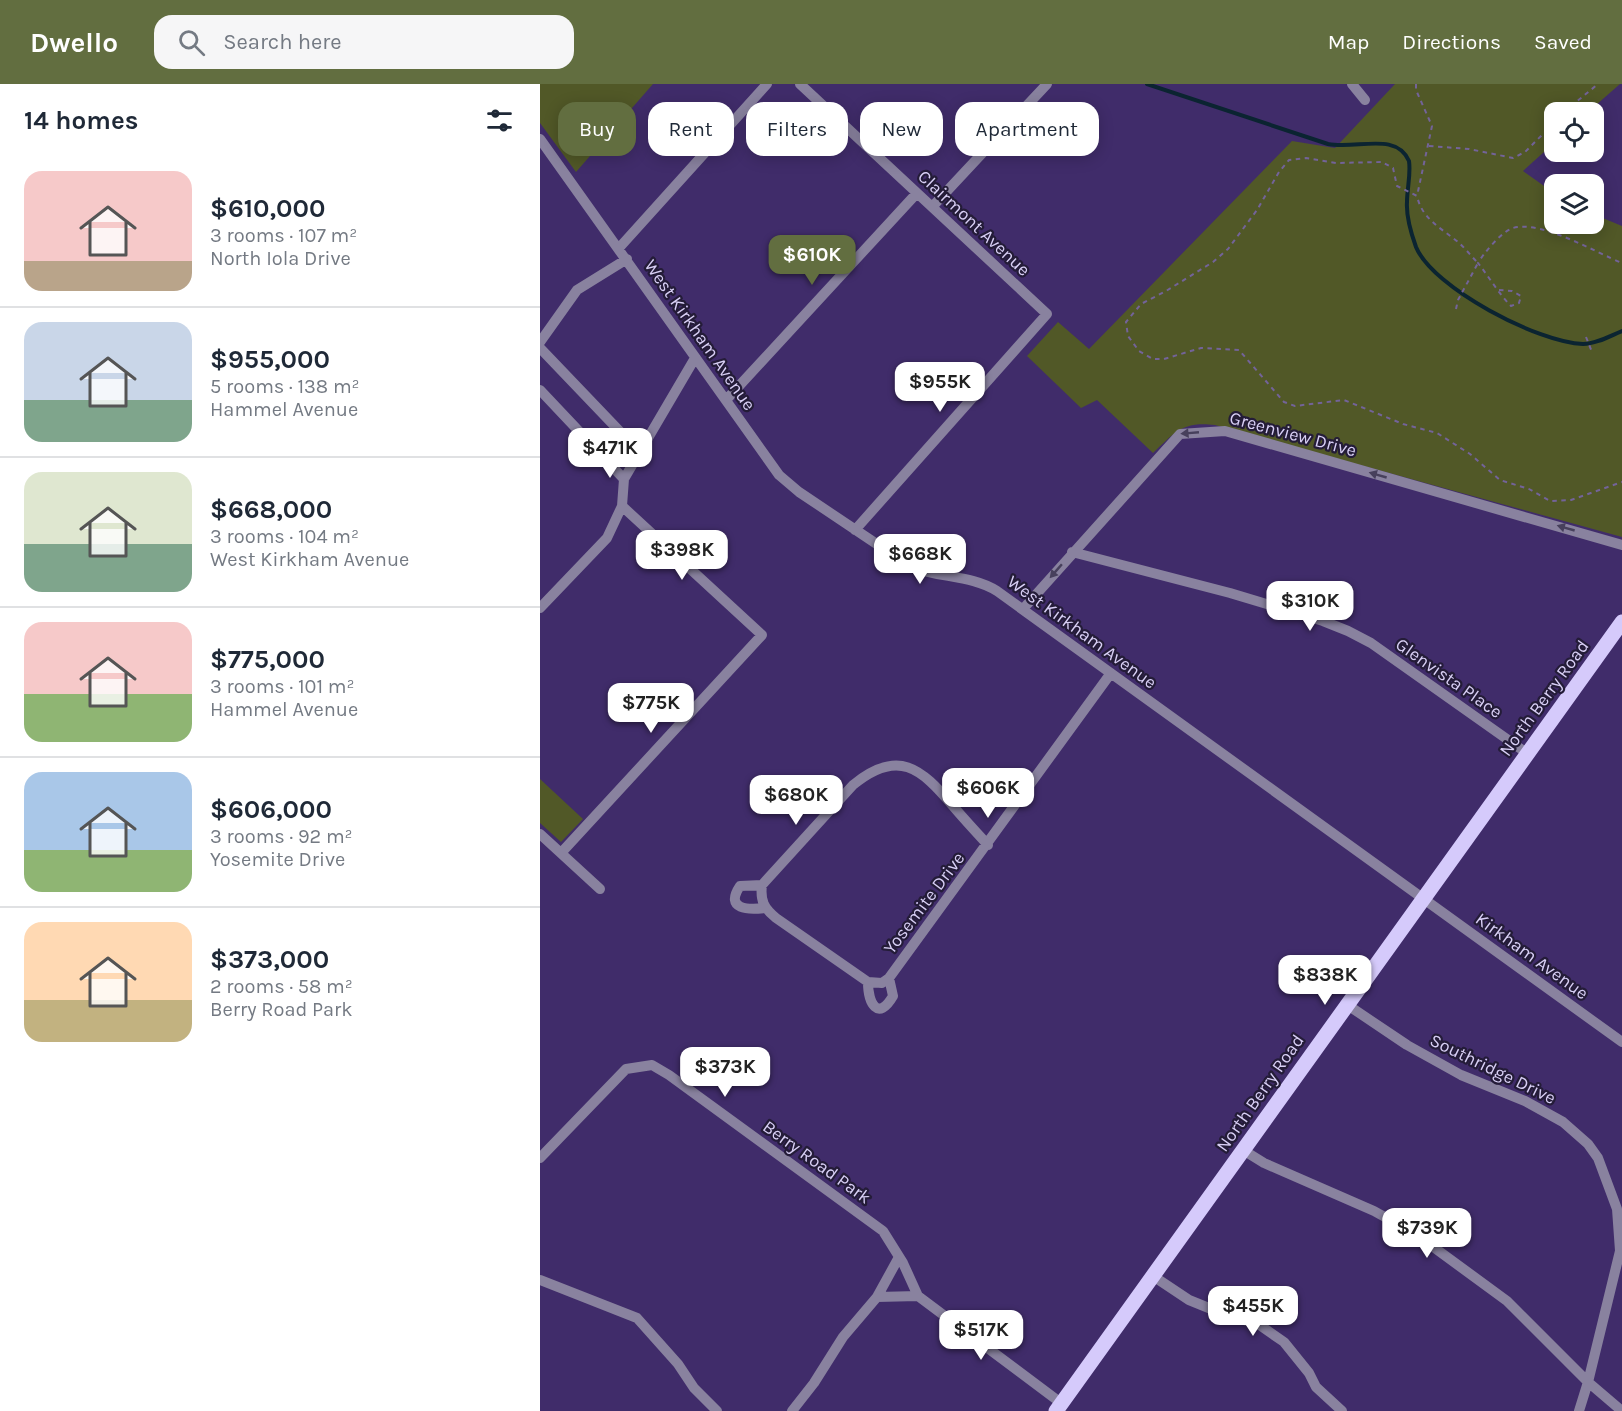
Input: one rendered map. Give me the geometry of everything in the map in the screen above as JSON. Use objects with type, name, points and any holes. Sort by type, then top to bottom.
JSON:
[{"type":"main road","name":"North Berry Road","points":[[1059,1407],[1622,622]]},
{"type":"street","points":[[619,248],[767,84]]},
{"type":"street","name":"Clairmont Avenue","points":[[800,84],[1047,314],[855,530]]},
{"type":"street","points":[[933,206],[1047,84]]},
{"type":"street","points":[[1352,84],[1365,100]]},
{"type":"street","name":"West Kirkham Avenue","points":[[540,139],[779,475],[789,485],[911,567],[933,574],[986,584],[1424,897]]},
{"type":"street","points":[[727,399],[917,193]]},
{"type":"street","points":[[540,342],[577,290],[627,260]]},
{"type":"street","points":[[540,348],[628,440],[643,449]]},
{"type":"street","points":[[540,608],[606,538],[622,506],[624,479],[695,358]]},
{"type":"street","points":[[540,390],[624,479]]},
{"type":"street","name":"Greenview Drive","points":[[1023,609],[1180,434],[1225,431],[1622,545]]},
{"type":"street","points":[[561,853],[762,635],[622,506]]},
{"type":"street","name":"Glenvista Place","points":[[1072,552],[1230,593],[1348,631],[1371,643],[1528,754]]},
{"type":"street","name":"Yosemite Drive","points":[[868,982],[870,1002],[875,1007],[881,1008],[888,1005],[893,996],[885,980],[988,845],[1111,673]]},
{"type":"street","points":[[885,980],[868,982],[765,908],[761,896],[762,885],[852,785],[866,774],[884,768],[902,766],[917,770],[930,779],[988,845]]},
{"type":"street","points":[[540,834],[600,888]]},
{"type":"street","points":[[762,885],[740,886],[736,893],[736,900],[744,910],[765,908]]},
{"type":"street","name":"Kirkham Avenue","points":[[1424,897],[1622,1042]]},
{"type":"street","name":"Southridge Drive","points":[[1346,1004],[1407,1045],[1461,1075],[1526,1101],[1563,1122],[1588,1144],[1598,1158],[1617,1209],[1620,1251],[1579,1411]]},
{"type":"street","name":"Berry Road Park","points":[[540,1158],[626,1069],[652,1065],[883,1231],[918,1296],[1059,1407]]},
{"type":"street","points":[[1243,1150],[1264,1163],[1374,1211],[1418,1235],[1507,1301],[1588,1382],[1622,1411]]},
{"type":"street","points":[[792,1411],[814,1383],[843,1337],[877,1298],[899,1257]]},
{"type":"street","points":[[1153,1276],[1189,1300],[1226,1315],[1258,1324],[1284,1342],[1309,1372],[1316,1387],[1342,1411]]},
{"type":"street","points":[[540,1280],[637,1318],[678,1364],[694,1388],[717,1411]]},
{"type":"street","points":[[877,1298],[918,1296]]},
{"type":"path","points":[[1416,84],[1416,90],[1432,126],[1417,196],[1423,212],[1466,249],[1499,290],[1503,299],[1511,306],[1519,303],[1521,296],[1512,291],[1499,290]]},
{"type":"path","points":[[1576,102],[1598,84]]},
{"type":"path","points":[[1429,146],[1469,149],[1513,158],[1525,152],[1544,133]]},
{"type":"path","points":[[1417,196],[1400,189],[1397,186],[1393,168],[1383,162],[1336,163],[1306,158],[1289,160],[1278,172],[1257,210],[1228,249],[1213,262],[1134,310],[1126,322],[1128,336],[1139,351],[1153,359],[1164,359],[1201,348],[1239,350],[1284,402],[1295,406],[1344,400],[1403,424],[1437,433],[1470,454],[1500,480],[1529,489],[1550,501],[1571,501],[1622,482]]},
{"type":"path","points":[[1456,309],[1458,300],[1478,263],[1488,249],[1511,228],[1530,226],[1622,263]]},
{"type":"path","points":[[1586,337],[1592,352]]},
{"type":"green space","points":[[540,84],[653,84],[636,103],[558,102],[558,148],[540,123]]},
{"type":"green space","points":[[1395,84],[1620,84],[1599,102],[1544,102],[1544,152],[1523,171],[1544,186],[1544,234],[1604,234],[1604,219],[1622,226],[1622,537],[1215,425],[1195,425],[1180,430],[1153,453],[1097,400],[1081,408],[1027,356],[1058,322],[1089,349],[1292,141],[1335,148]]},
{"type":"green space","points":[[564,156],[590,156],[576,172]]},
{"type":"green space","points":[[540,779],[583,819],[561,842],[540,823]]},
{"type":"waterway","points":[[1147,84],[1328,144],[1385,144],[1395,147],[1403,152],[1409,161],[1407,213],[1416,247],[1426,263],[1443,279],[1465,295],[1515,324],[1564,341],[1588,344],[1622,331]]}]
